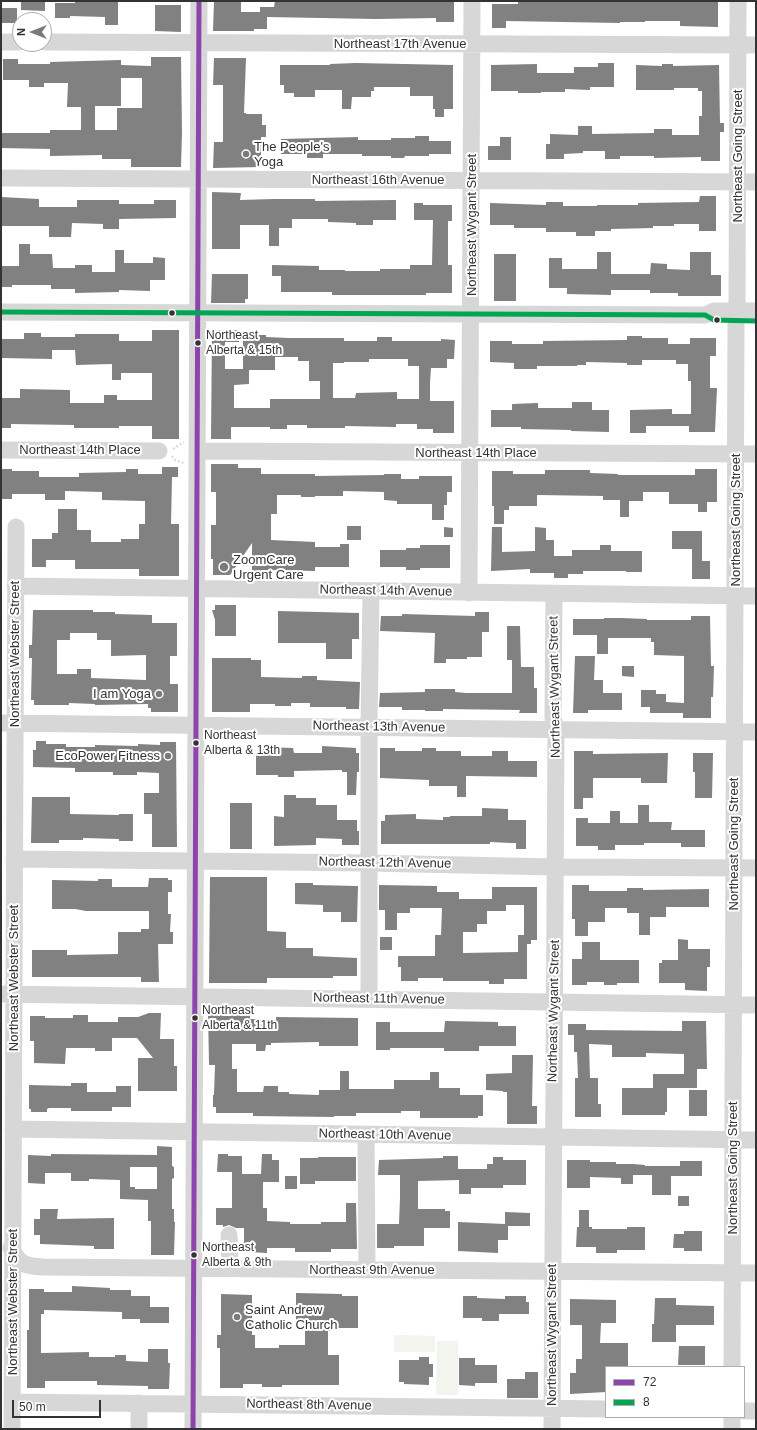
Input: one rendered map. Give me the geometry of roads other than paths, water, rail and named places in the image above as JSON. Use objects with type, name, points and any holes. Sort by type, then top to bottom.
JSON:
[{"type":"street","points":[[193,1429],[198,1]]},
{"type":"street","name":"Northeast Wygant Street","points":[[469,593],[471,453],[472,1]]},
{"type":"street","name":"Northeast Going Street","points":[[732,1366],[738,1]]},
{"type":"street","points":[[1,42],[12,42]]},
{"type":"street","name":"Northeast 17th Avenue","points":[[52,42],[756,45]]},
{"type":"street","name":"Northeast 16th Avenue","points":[[1,178],[756,182]]},
{"type":"street","points":[[1,312],[705,315],[714,320],[756,311]]},
{"type":"street","points":[[737,316],[756,321]]},
{"type":"street","name":"Northeast 14th Place","points":[[1,450],[159,451]]},
{"type":"street","name":"Northeast 14th Place","points":[[196,451],[756,454]]},
{"type":"street","name":"Northeast Webster Street","points":[[12,1429],[13,1129],[7,994],[14,859],[8,723],[16,586],[16,527]]},
{"type":"street","name":"Northeast 14th Avenue","points":[[16,586],[756,596]]},
{"type":"street","points":[[369,999],[368,863],[371,591]]},
{"type":"street","name":"Northeast Wygant Street","points":[[552,1429],[556,730],[553,717],[554,594]]},
{"type":"street","name":"Northeast 13th Avenue","points":[[8,723],[756,732]]},
{"type":"street","name":"Northeast 12th Avenue","points":[[14,859],[368,863],[555,867],[756,868]]},
{"type":"street","name":"Northeast 11th Avenue","points":[[7,994],[756,1005]]},
{"type":"street","name":"Northeast 10th Avenue","points":[[13,1129],[756,1140]]},
{"type":"street","points":[[366,1135],[367,1270]]},
{"type":"street","points":[[229,1235],[230,1268]]},
{"type":"street","name":"Northeast 9th Avenue","points":[[1,1237],[8,1242],[20,1263],[31,1266],[756,1273]]},
{"type":"street","name":"Northeast 8th Avenue","points":[[12,1402],[605,1409]]},
{"type":"street","points":[[139,1403],[139,1429]]},
{"type":"street","points":[[745,1411],[756,1412]]},
{"type":"street","points":[[732,1418],[732,1429]]},
{"type":"place","name":"The People's Yoga","points":[[246,154]]},
{"type":"place","name":"Northeast Alberta & 15th","points":[[198,343]]},
{"type":"place","name":"ZoomCare Urgent Care","points":[[224,567]]},
{"type":"place","name":"I am Yoga","points":[[159,694]]},
{"type":"place","name":"Northeast Alberta & 13th","points":[[196,743]]},
{"type":"place","name":"EcoPower Fitness","points":[[168,756]]},
{"type":"place","name":"Northeast Alberta & 11th","points":[[195,1018]]},
{"type":"place","name":"Northeast Alberta & 9th","points":[[194,1255]]},
{"type":"place","name":"Saint Andrew Catholic Church","points":[[237,1317]]}]
